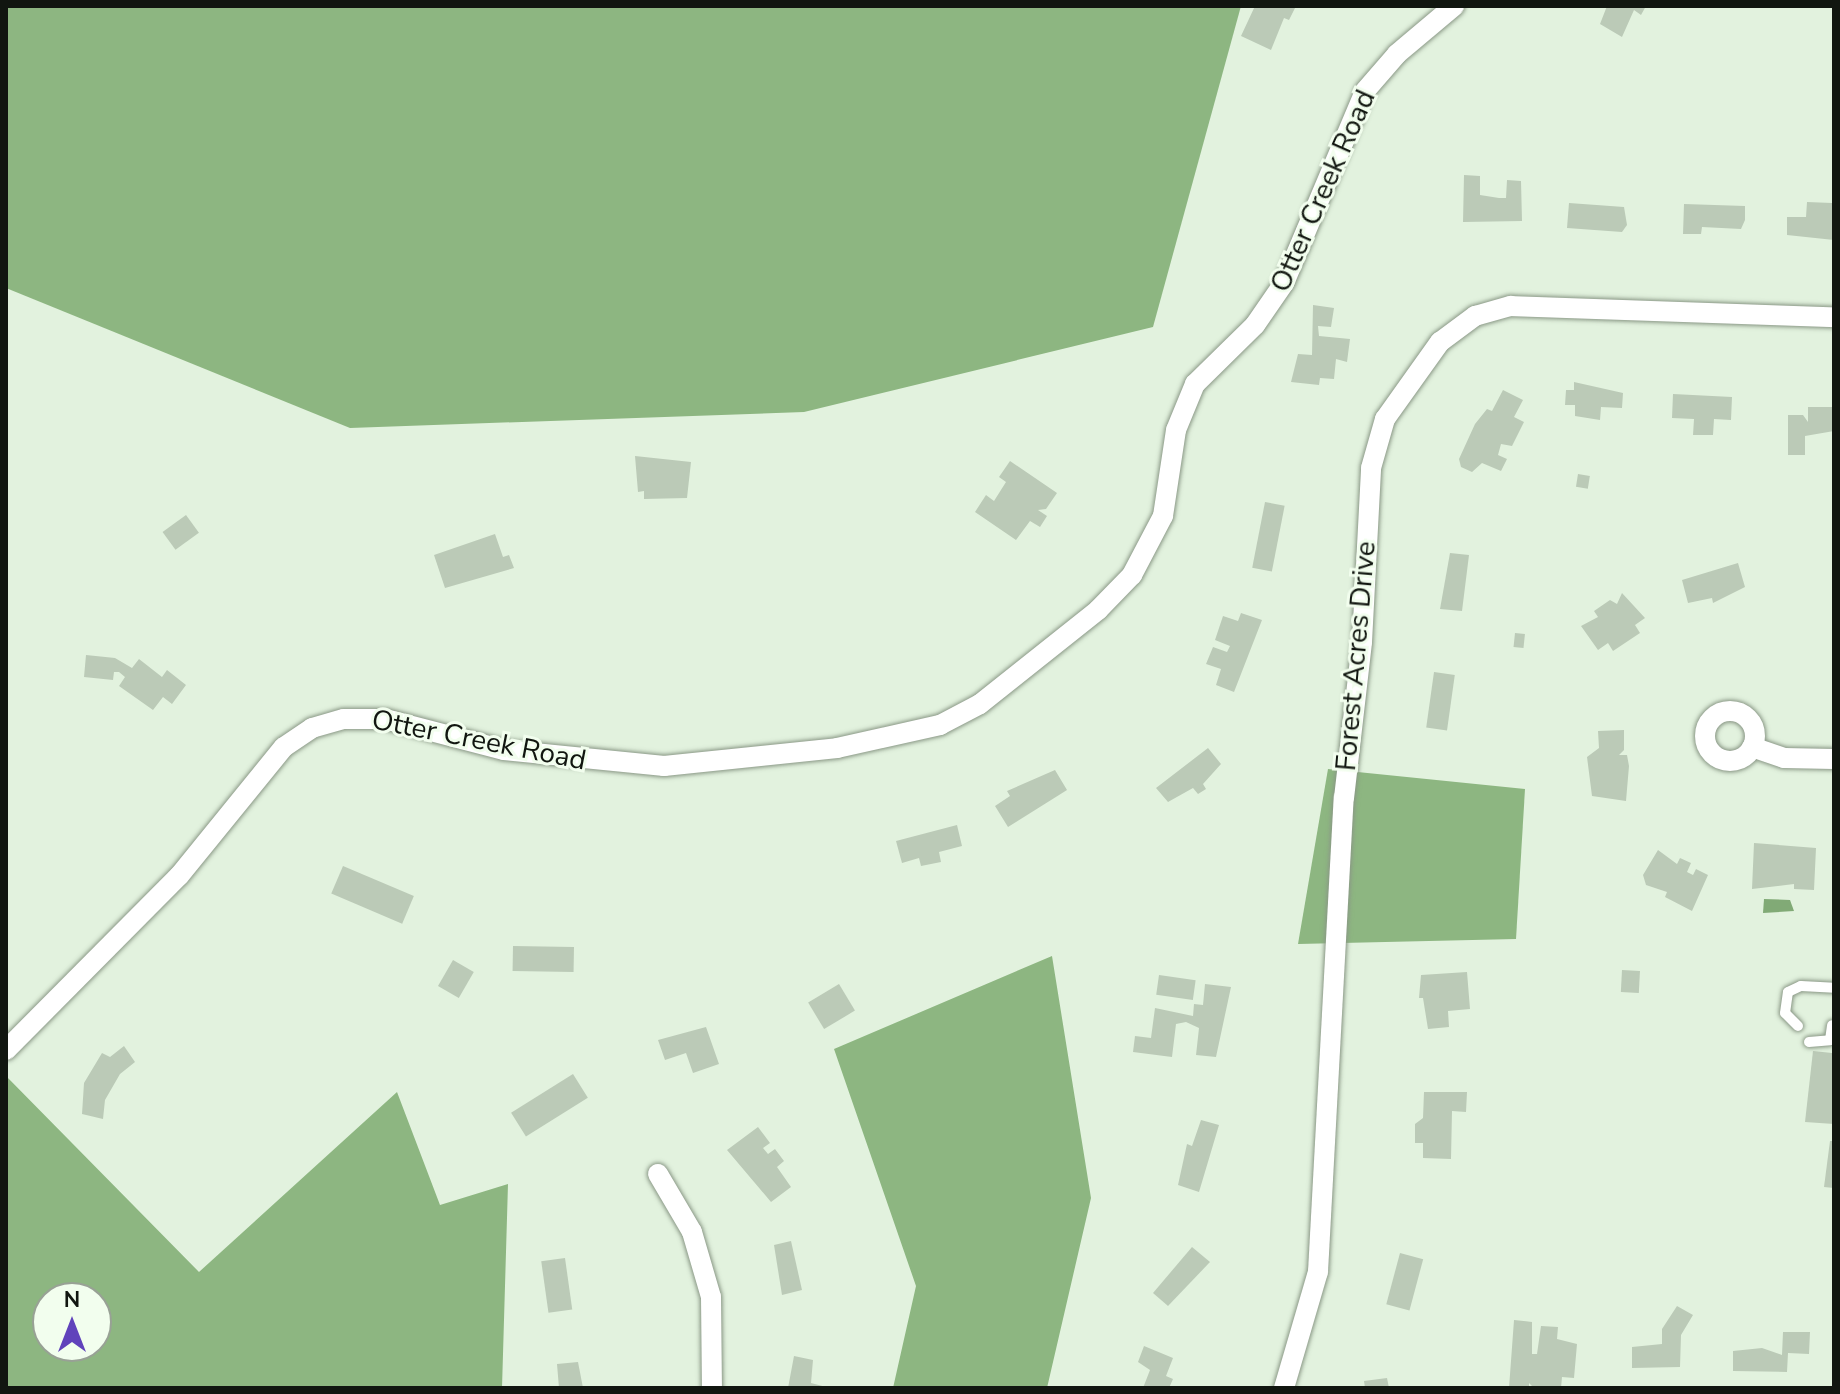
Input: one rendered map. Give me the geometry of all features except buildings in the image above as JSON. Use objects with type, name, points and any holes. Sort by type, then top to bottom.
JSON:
[{"type":"street","name":"Otter Creek Road","points":[[6,1050],[187,867],[284,747],[312,728],[376,718],[496,749],[664,766],[837,748],[928,729],[980,704],[1098,610],[1132,575],[1163,516],[1176,430],[1195,384],[1255,325],[1284,283],[1365,91],[1397,54],[1454,6]]},
{"type":"street","name":"Forest Acres Drive","points":[[1284,1388],[1318,1272],[1344,798],[1362,642],[1371,468],[1385,419],[1440,342],[1475,316],[1511,306],[1834,317]]},
{"type":"street","points":[[1752,747],[1784,758],[1834,759]]},
{"type":"street","points":[[658,1174],[692,1232],[711,1297],[712,1388]]},
{"type":"lane","points":[[1798,1026],[1785,1013],[1788,992],[1801,986],[1834,988]]},
{"type":"lane","points":[[1809,1042],[1830,1040],[1832,1025]]},
{"type":"shaded area","points":[[6,6],[1241,6],[1153,327],[804,412],[350,428],[6,288]]},
{"type":"shaded area","points":[[1328,769],[1525,789],[1516,939],[1298,944]]},
{"type":"shaded area","points":[[1764,899],[1790,900],[1794,911],[1763,913]]},
{"type":"shaded area","points":[[1052,956],[1091,1198],[1047,1388],[893,1388],[916,1286],[834,1049]]},
{"type":"shaded area","points":[[6,1076],[199,1272],[397,1092],[440,1205],[508,1184],[502,1388],[6,1388]]}]
